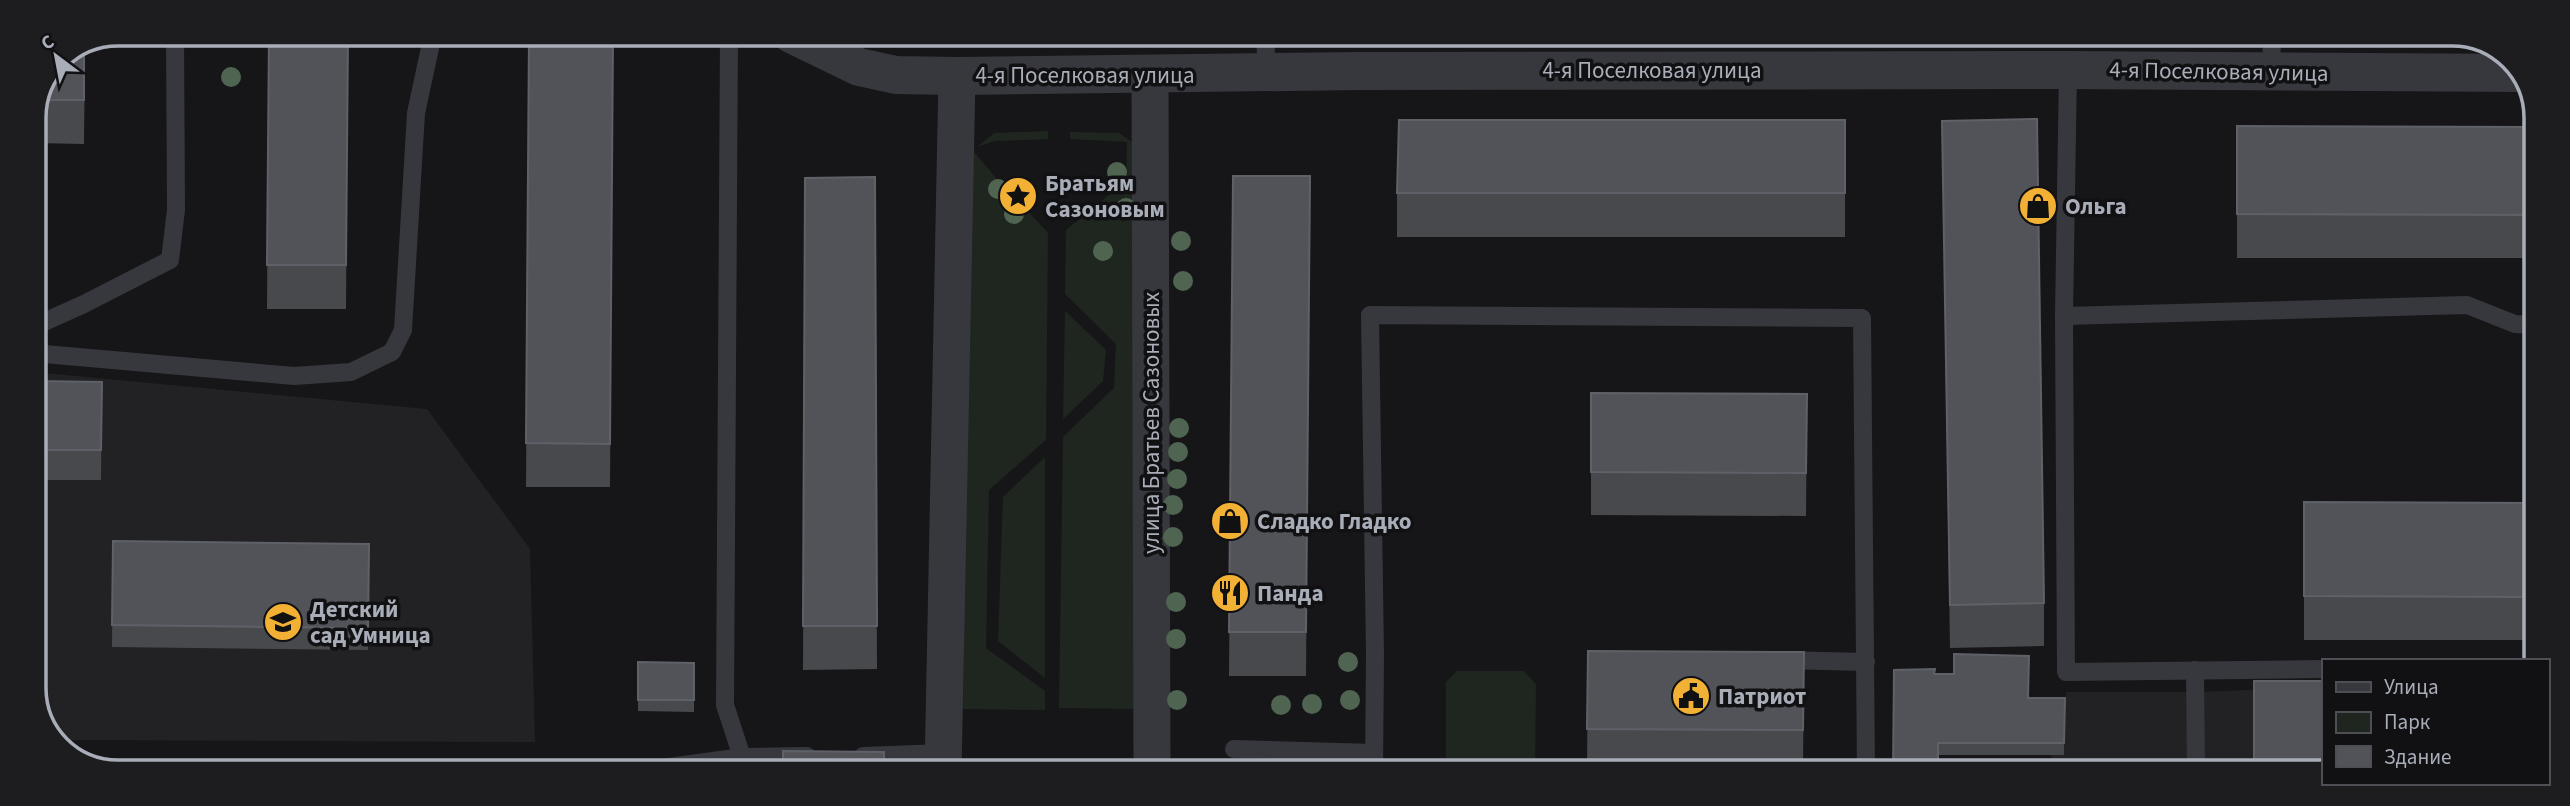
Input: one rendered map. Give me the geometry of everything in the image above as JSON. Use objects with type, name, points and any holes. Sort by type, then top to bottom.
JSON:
[{"type":"street","name":"4-я Поселковая улица","points":[[819,46],[859,67],[896,75],[957,76],[1361,71],[2068,70],[2271,54],[2509,72]]},
{"type":"street","name":"улица Братьев Сазоновых","points":[[1150,75],[1152,760]]},
{"type":"street","points":[[943,760],[957,76]]},
{"type":"lane","points":[[46,321],[170,260],[176,211],[175,46]]},
{"type":"lane","points":[[46,354],[293,376],[351,372],[391,352],[403,330],[416,113],[430,46]]},
{"type":"lane","points":[[729,46],[725,705],[741,760]]},
{"type":"lane","points":[[1266,46],[1267,73]]},
{"type":"lane","points":[[2068,70],[2064,316],[2066,672],[2322,669]]},
{"type":"lane","points":[[2064,316],[2468,305],[2515,324],[2524,324]]},
{"type":"lane","points":[[1373,760],[1375,654],[1370,315],[1862,318],[1866,760]]},
{"type":"lane","points":[[1759,660],[1866,662]]},
{"type":"lane","points":[[2195,670],[2196,760]]},
{"type":"lane","points":[[1234,749],[1373,753]]},
{"type":"lane","points":[[783,760],[824,756]]},
{"type":"lane","points":[[852,756],[913,760]]},
{"type":"shaded area","name":"Детский сад Умница","points":[[46,373],[427,409],[530,549],[535,742],[67,740],[60,733],[49,712],[46,694]]},
{"type":"shaded area","points":[[2322,687],[2322,760],[2049,760],[2052,755],[2064,754],[2066,692],[2196,692]]},
{"type":"green space","points":[[1048,131],[1048,139],[995,141],[977,147],[994,133]]},
{"type":"green space","points":[[1070,132],[1119,133],[1132,142],[1135,709],[1059,708],[1063,437],[1114,388],[1116,344],[1065,294],[1066,230],[1126,181],[1127,142],[1070,139]]},
{"type":"green space","points":[[973,151],[1023,209],[1025,208],[1048,233],[1046,440],[989,490],[986,648],[1045,691],[1045,710],[963,709],[969,193]]},
{"type":"green space","points":[[1065,311],[1106,350],[1103,381],[1063,419]]},
{"type":"green space","points":[[1045,457],[1045,678],[998,641],[1003,497]]},
{"type":"green space","points":[[1457,671],[1524,671],[1536,684],[1535,760],[1446,760],[1446,682]]},
{"type":"building","points":[[269,46],[348,46],[346,265],[267,265]]},
{"type":"building","points":[[529,46],[613,46],[610,444],[526,443]]},
{"type":"building","points":[[51,91],[84,91],[84,100],[48,100]]},
{"type":"building","points":[[2037,119],[2044,603],[1950,605],[1942,121]]},
{"type":"building","points":[[1399,120],[1845,120],[1845,193],[1397,193]]},
{"type":"building","points":[[2237,126],[2524,127],[2524,215],[2237,214]]},
{"type":"building","points":[[1233,176],[1310,176],[1306,632],[1229,632]]},
{"type":"building","points":[[875,177],[877,626],[803,626],[805,178]]},
{"type":"building","points":[[46,381],[102,382],[101,450],[46,450]]},
{"type":"building","points":[[1591,393],[1807,394],[1806,473],[1591,472]]},
{"type":"building","points":[[2304,502],[2524,503],[2524,597],[2304,596]]},
{"type":"building","points":[[113,541],[369,544],[368,628],[112,625]]},
{"type":"building","points":[[1588,651],[1804,652],[1803,730],[1587,729]]},
{"type":"building","points":[[1954,654],[2029,656],[2028,698],[2065,698],[2064,743],[1938,743],[1938,760],[1893,760],[1894,670],[1935,669],[1934,674],[1954,674]]},
{"type":"building","points":[[638,662],[694,663],[694,700],[638,700]]},
{"type":"building","points":[[2254,681],[2322,681],[2322,760],[2254,760]]},
{"type":"building","points":[[783,751],[884,752],[884,760],[783,760]]},
{"type":"place","name":"Братьям Сазоновым","points":[[1018,196]]},
{"type":"place","name":"Ольга","points":[[2038,206]]},
{"type":"place","name":"Сладко Гладко","points":[[1230,521]]},
{"type":"place","name":"Панда","points":[[1230,593]]},
{"type":"place","name":"Детский сад Умница","points":[[283,622]]},
{"type":"place","name":"Патриот","points":[[1691,696]]}]
